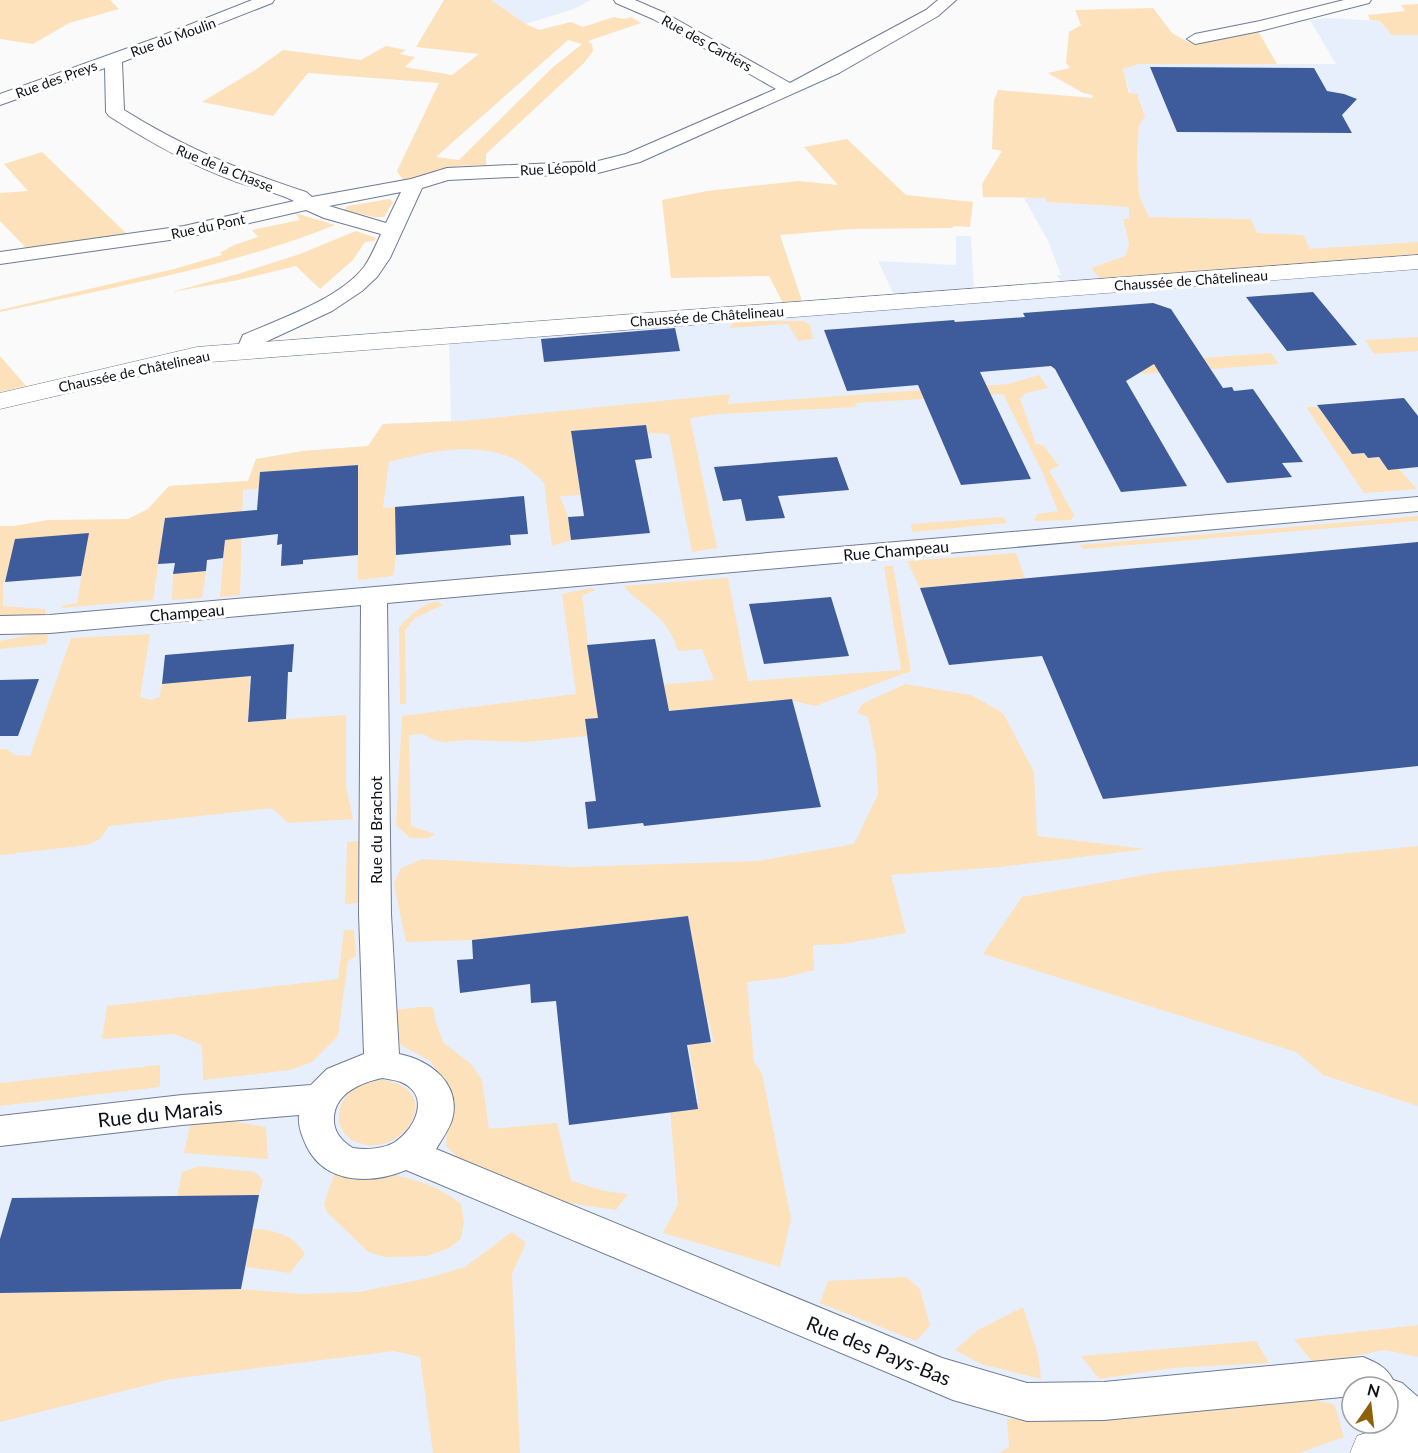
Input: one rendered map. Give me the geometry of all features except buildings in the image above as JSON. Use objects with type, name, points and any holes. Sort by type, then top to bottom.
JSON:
[{"type":"main road","name":"Chaussée de Châtelineau","points":[[0,401],[196,354],[1418,262]]},
{"type":"main road","points":[[1374,1453],[1418,1439]]},
{"type":"street","name":"Rue du Moulin","points":[[113,58],[162,42],[266,0]]},
{"type":"street","name":"Rue des Cartiers","points":[[622,0],[659,16],[790,90]]},
{"type":"street","name":"Rue Léopold","points":[[414,184],[447,174],[598,167],[636,158],[834,69],[932,14],[948,0]]},
{"type":"street","points":[[1195,39],[1272,24],[1364,0]]},
{"type":"street","name":"Rue des Preys","points":[[0,100],[113,58]]},
{"type":"street","name":"Rue de la Chasse","points":[[113,58],[115,112],[194,157],[238,176],[299,196],[308,204],[331,214],[391,231]]},
{"type":"street","points":[[247,351],[251,340],[324,306],[355,287],[370,273],[380,258],[414,184]]},
{"type":"street","name":"Rue du Pont","points":[[0,258],[184,232],[308,204],[414,184]]},
{"type":"street","name":"Rue Champeau","points":[[374,596],[1418,504]]},
{"type":"street","name":"Champeau","points":[[0,625],[50,624],[374,596]]},
{"type":"street","name":"Rue du Brachot","points":[[374,596],[375,914],[382,1064]]},
{"type":"street","points":[[382,1064],[398,1065],[412,1070],[424,1079],[433,1089],[437,1103],[436,1117],[431,1131],[408,1154],[391,1162],[372,1165],[354,1164],[338,1158],[326,1148],[318,1135],[316,1120],[321,1099],[337,1081],[350,1072],[382,1064]]},
{"type":"street","name":"Rue du Marais","points":[[0,1131],[182,1110],[321,1099]]},
{"type":"street","name":"Rue des Pays-Bas","points":[[408,1154],[928,1371],[953,1381],[1026,1402],[1104,1401],[1340,1378]]},
{"type":"street","points":[[1400,1407],[1418,1423]]},
{"type":"shaded area","points":[[0,0],[110,0],[119,9],[69,23],[33,44],[0,39]]},
{"type":"shaded area","points":[[444,0],[491,0],[526,24],[539,30],[571,22],[583,27],[614,17],[624,19],[631,17],[641,23],[588,41],[592,44],[593,51],[584,63],[486,154],[486,165],[458,166],[405,183],[397,171],[439,83],[308,73],[273,116],[202,102],[283,50],[361,60],[386,46],[406,50],[400,54],[415,57],[405,67],[452,75],[479,54],[416,47]],"holes":[[[568,40],[582,44],[552,68],[459,160],[436,157]]]},
{"type":"shaded area","points":[[491,0],[591,0],[574,9],[526,24]]},
{"type":"shaded area","points":[[1418,4],[1418,35],[1392,35],[1380,21],[1370,20],[1368,15],[1405,11],[1401,5]]},
{"type":"shaded area","points":[[1153,8],[1172,33],[1188,42],[1258,31],[1277,64],[1139,64],[1123,69],[1129,93],[1137,94],[1145,117],[1139,125],[1137,155],[1139,195],[1149,217],[1251,219],[1257,233],[1303,235],[1310,249],[1418,242],[1418,257],[1102,281],[1091,268],[1125,256],[1129,244],[1123,219],[1129,219],[1129,207],[1046,202],[1047,198],[983,197],[982,184],[1002,151],[992,149],[994,100],[998,90],[1093,98],[1092,95],[1083,93],[1048,73],[1070,68],[1066,63],[1069,32],[1081,25],[1075,10]]},
{"type":"shaded area","points":[[1327,18],[1380,21],[1392,35],[1418,35],[1418,256],[1314,265],[1303,235],[1257,233],[1251,219],[1149,217],[1139,195],[1137,155],[1139,124],[1123,69],[1139,64],[1336,64],[1310,20]]},
{"type":"shaded area","points":[[847,139],[906,195],[973,202],[970,227],[851,229],[780,235],[802,301],[783,303],[769,276],[671,278],[662,200],[707,191],[799,181],[838,185],[804,147]]},
{"type":"shaded area","points":[[42,152],[129,236],[27,249],[0,221],[0,193],[28,191],[4,164]]},
{"type":"shaded area","points":[[1024,198],[1047,198],[1047,202],[1129,207],[1129,220],[1123,219],[1129,244],[1125,256],[1091,268],[1102,281],[1069,284],[1061,282],[1057,275],[1061,275],[1048,241]]},
{"type":"shaded area","points":[[389,199],[393,202],[384,217],[343,210],[348,206]]},
{"type":"shaded area","points":[[295,213],[335,225],[211,265],[0,312],[0,310],[174,269],[222,255],[220,253],[234,245],[258,237],[252,230],[300,220]]},
{"type":"shaded area","points":[[356,231],[376,238],[374,241],[365,242],[353,260],[320,289],[296,266],[172,292],[300,254]]},
{"type":"shaded area","points":[[956,236],[971,236],[974,290],[894,295],[878,261],[956,265]]},
{"type":"shaded area","points":[[1418,263],[1418,1453],[0,1453],[0,540],[30,531],[113,527],[148,509],[169,486],[248,481],[256,459],[303,451],[368,446],[383,424],[451,421],[449,339]]},
{"type":"shaded area","points":[[735,321],[804,321],[810,325],[813,339],[798,341],[788,324],[729,328]]},
{"type":"shaded area","points":[[1418,337],[1418,351],[1374,354],[1365,340]]},
{"type":"shaded area","points":[[1271,353],[1279,364],[1143,374],[1140,371],[1149,362]]},
{"type":"shaded area","points":[[0,356],[26,386],[0,392]]},
{"type":"shaded area","points":[[1039,375],[1048,388],[1026,393],[1020,399],[1036,444],[1043,445],[1059,466],[1049,470],[1074,515],[1071,520],[1034,521],[1037,514],[1058,511],[1041,469],[1003,394],[855,403],[857,407],[719,414],[690,418],[717,548],[692,552],[669,434],[647,433],[645,425],[571,431],[581,495],[560,496],[568,517],[571,540],[552,546],[544,482],[514,459],[495,452],[465,449],[418,455],[389,462],[383,508],[395,507],[396,555],[393,576],[358,580],[357,465],[261,472],[259,488],[243,490],[240,595],[220,597],[227,513],[165,518],[153,600],[62,608],[63,605],[77,603],[88,536],[16,542],[3,585],[3,606],[45,609],[45,616],[0,616],[0,526],[48,520],[128,519],[148,509],[169,486],[248,481],[256,459],[303,451],[368,446],[383,424],[462,421],[730,394],[728,404],[1008,384]]},
{"type":"shaded area","points":[[1306,407],[1318,407],[1352,454],[1364,453],[1368,458],[1379,457],[1388,469],[1399,469],[1417,489],[1364,493]]},
{"type":"shaded area","points":[[1418,516],[1418,521],[1083,549],[1079,545]]},
{"type":"shaded area","points":[[1003,517],[1007,523],[912,532],[911,524]]},
{"type":"shaded area","points":[[1016,553],[1025,578],[920,588],[907,561]]},
{"type":"shaded area","points":[[884,566],[893,566],[911,671],[815,706],[792,699],[585,719],[587,736],[527,742],[467,740],[446,742],[433,740],[423,734],[409,735],[411,826],[435,834],[428,838],[410,838],[396,825],[402,716],[576,694],[562,594],[591,588],[595,590],[582,596],[594,691],[714,680],[702,649],[678,651],[674,639],[662,621],[623,586],[728,578],[748,681],[901,670]]},
{"type":"shaded area","points":[[206,571],[202,598],[172,600],[173,574]]},
{"type":"shaded area","points":[[437,601],[443,605],[415,618],[405,630],[406,704],[400,704],[399,627],[421,608]]},
{"type":"shaded area","points":[[40,633],[48,635],[47,644],[0,649],[0,641]]},
{"type":"shaded area","points":[[150,634],[140,697],[150,700],[159,697],[162,684],[250,676],[248,722],[346,715],[346,786],[353,819],[288,823],[272,808],[109,826],[100,839],[88,845],[0,855],[0,749],[6,749],[15,755],[30,756],[71,638]]},
{"type":"shaded area","points":[[905,684],[971,695],[1003,713],[1034,772],[1037,836],[1146,849],[1000,867],[891,875],[906,933],[843,944],[813,945],[814,970],[782,978],[747,982],[754,1062],[762,1073],[791,1219],[780,1267],[663,1233],[678,1204],[670,1109],[699,1103],[688,1042],[714,1043],[700,984],[688,916],[472,940],[406,942],[394,884],[401,868],[423,859],[573,867],[758,861],[854,844],[878,794],[876,756],[868,717],[857,713],[862,704]]},
{"type":"shaded area","points":[[359,841],[358,903],[345,904],[347,842]]},
{"type":"shaded area","points":[[1418,846],[1418,1106],[1323,1075],[1296,1052],[983,954],[1022,897],[1161,872]]},
{"type":"shaded area","points":[[344,930],[354,930],[356,956],[348,961],[338,1036],[312,1062],[290,1070],[203,1080],[202,1045],[174,1034],[102,1039],[107,1006],[338,979]]},
{"type":"shaded area","points":[[433,1007],[436,1023],[444,1043],[471,1064],[482,1080],[489,1129],[557,1123],[571,1181],[605,1191],[628,1194],[616,1210],[548,1200],[462,1162],[446,1146],[450,1088],[430,1061],[401,1045],[397,1034],[395,1010]]},
{"type":"shaded area","points":[[160,1065],[160,1087],[0,1106],[0,1083]]},
{"type":"shaded area","points":[[381,1080],[401,1086],[412,1096],[415,1108],[411,1122],[402,1134],[388,1142],[372,1145],[354,1141],[340,1126],[340,1106],[355,1088]]},
{"type":"shaded area","points":[[203,1116],[266,1127],[268,1159],[184,1153],[191,1121]]},
{"type":"shaded area","points":[[200,1166],[255,1172],[263,1180],[259,1195],[177,1197],[182,1172]]},
{"type":"shaded area","points":[[336,1170],[402,1177],[447,1194],[461,1204],[464,1222],[461,1239],[449,1248],[427,1256],[385,1257],[368,1252],[327,1212],[324,1203]]},
{"type":"shaded area","points":[[252,1229],[282,1234],[295,1242],[305,1254],[290,1273],[246,1267]]},
{"type":"shaded area","points":[[512,1232],[526,1243],[512,1274],[520,1453],[433,1453],[420,1357],[394,1351],[171,1379],[0,1422],[0,1293],[241,1289],[302,1294],[359,1292],[424,1279],[465,1267]]},
{"type":"shaded area","points":[[906,1277],[920,1289],[930,1326],[916,1341],[820,1303],[828,1281]]},
{"type":"shaded area","points":[[1023,1307],[1038,1354],[1041,1379],[981,1364],[955,1350],[978,1330]]},
{"type":"shaded area","points":[[1418,1325],[1418,1357],[1385,1350],[1314,1364],[1294,1339]]},
{"type":"shaded area","points":[[1256,1341],[1269,1363],[1172,1368],[1099,1379],[1081,1356]]},
{"type":"shaded area","points":[[1311,1399],[1335,1405],[1340,1423],[1340,1435],[1344,1437],[1299,1453],[999,1453],[1009,1447],[1007,1419]]}]
